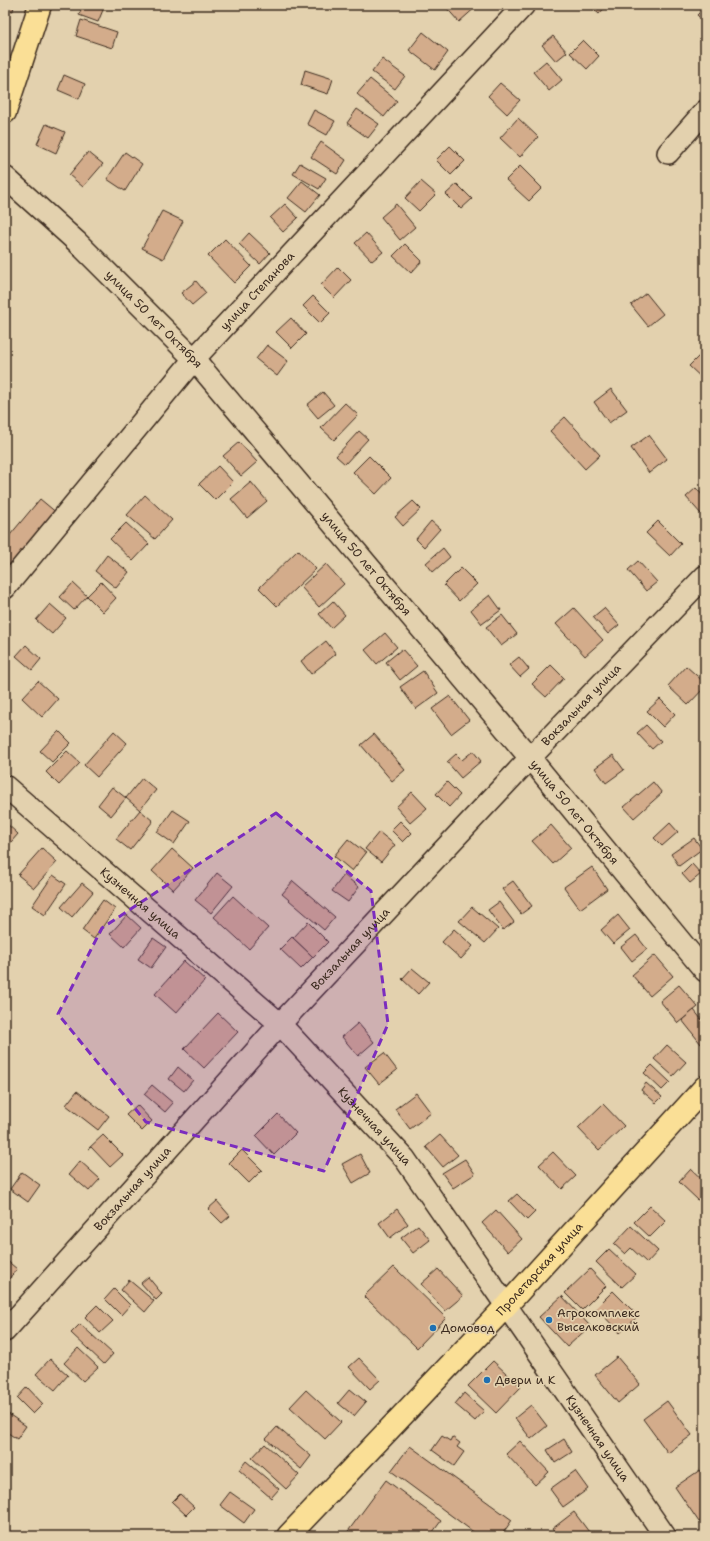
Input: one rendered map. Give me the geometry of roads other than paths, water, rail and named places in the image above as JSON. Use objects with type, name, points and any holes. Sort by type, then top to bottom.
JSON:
[{"type":"main road","points":[[5,112],[40,5]]},
{"type":"main road","name":"Пролетарская улица","points":[[288,1536],[506,1306],[705,1087]]},
{"type":"street","name":"улица Степанова","points":[[5,588],[64,519],[194,359],[524,5]]},
{"type":"street","points":[[668,152],[705,111]]},
{"type":"street","name":"улица 50 лет Октября","points":[[5,178],[77,242],[194,359],[530,758],[705,971]]},
{"type":"street","name":"Вокзальная улица","points":[[5,1332],[280,1024],[530,758],[705,576]]},
{"type":"street","name":"Кузнечная улица","points":[[5,786],[280,1024],[405,1159],[665,1536]]},
{"type":"place","name":"Агрокомплекс Выселковский","points":[[549,1320]]},
{"type":"place","name":"Домовод","points":[[433,1328]]},
{"type":"place","name":"Двери и К","points":[[487,1380]]}]
